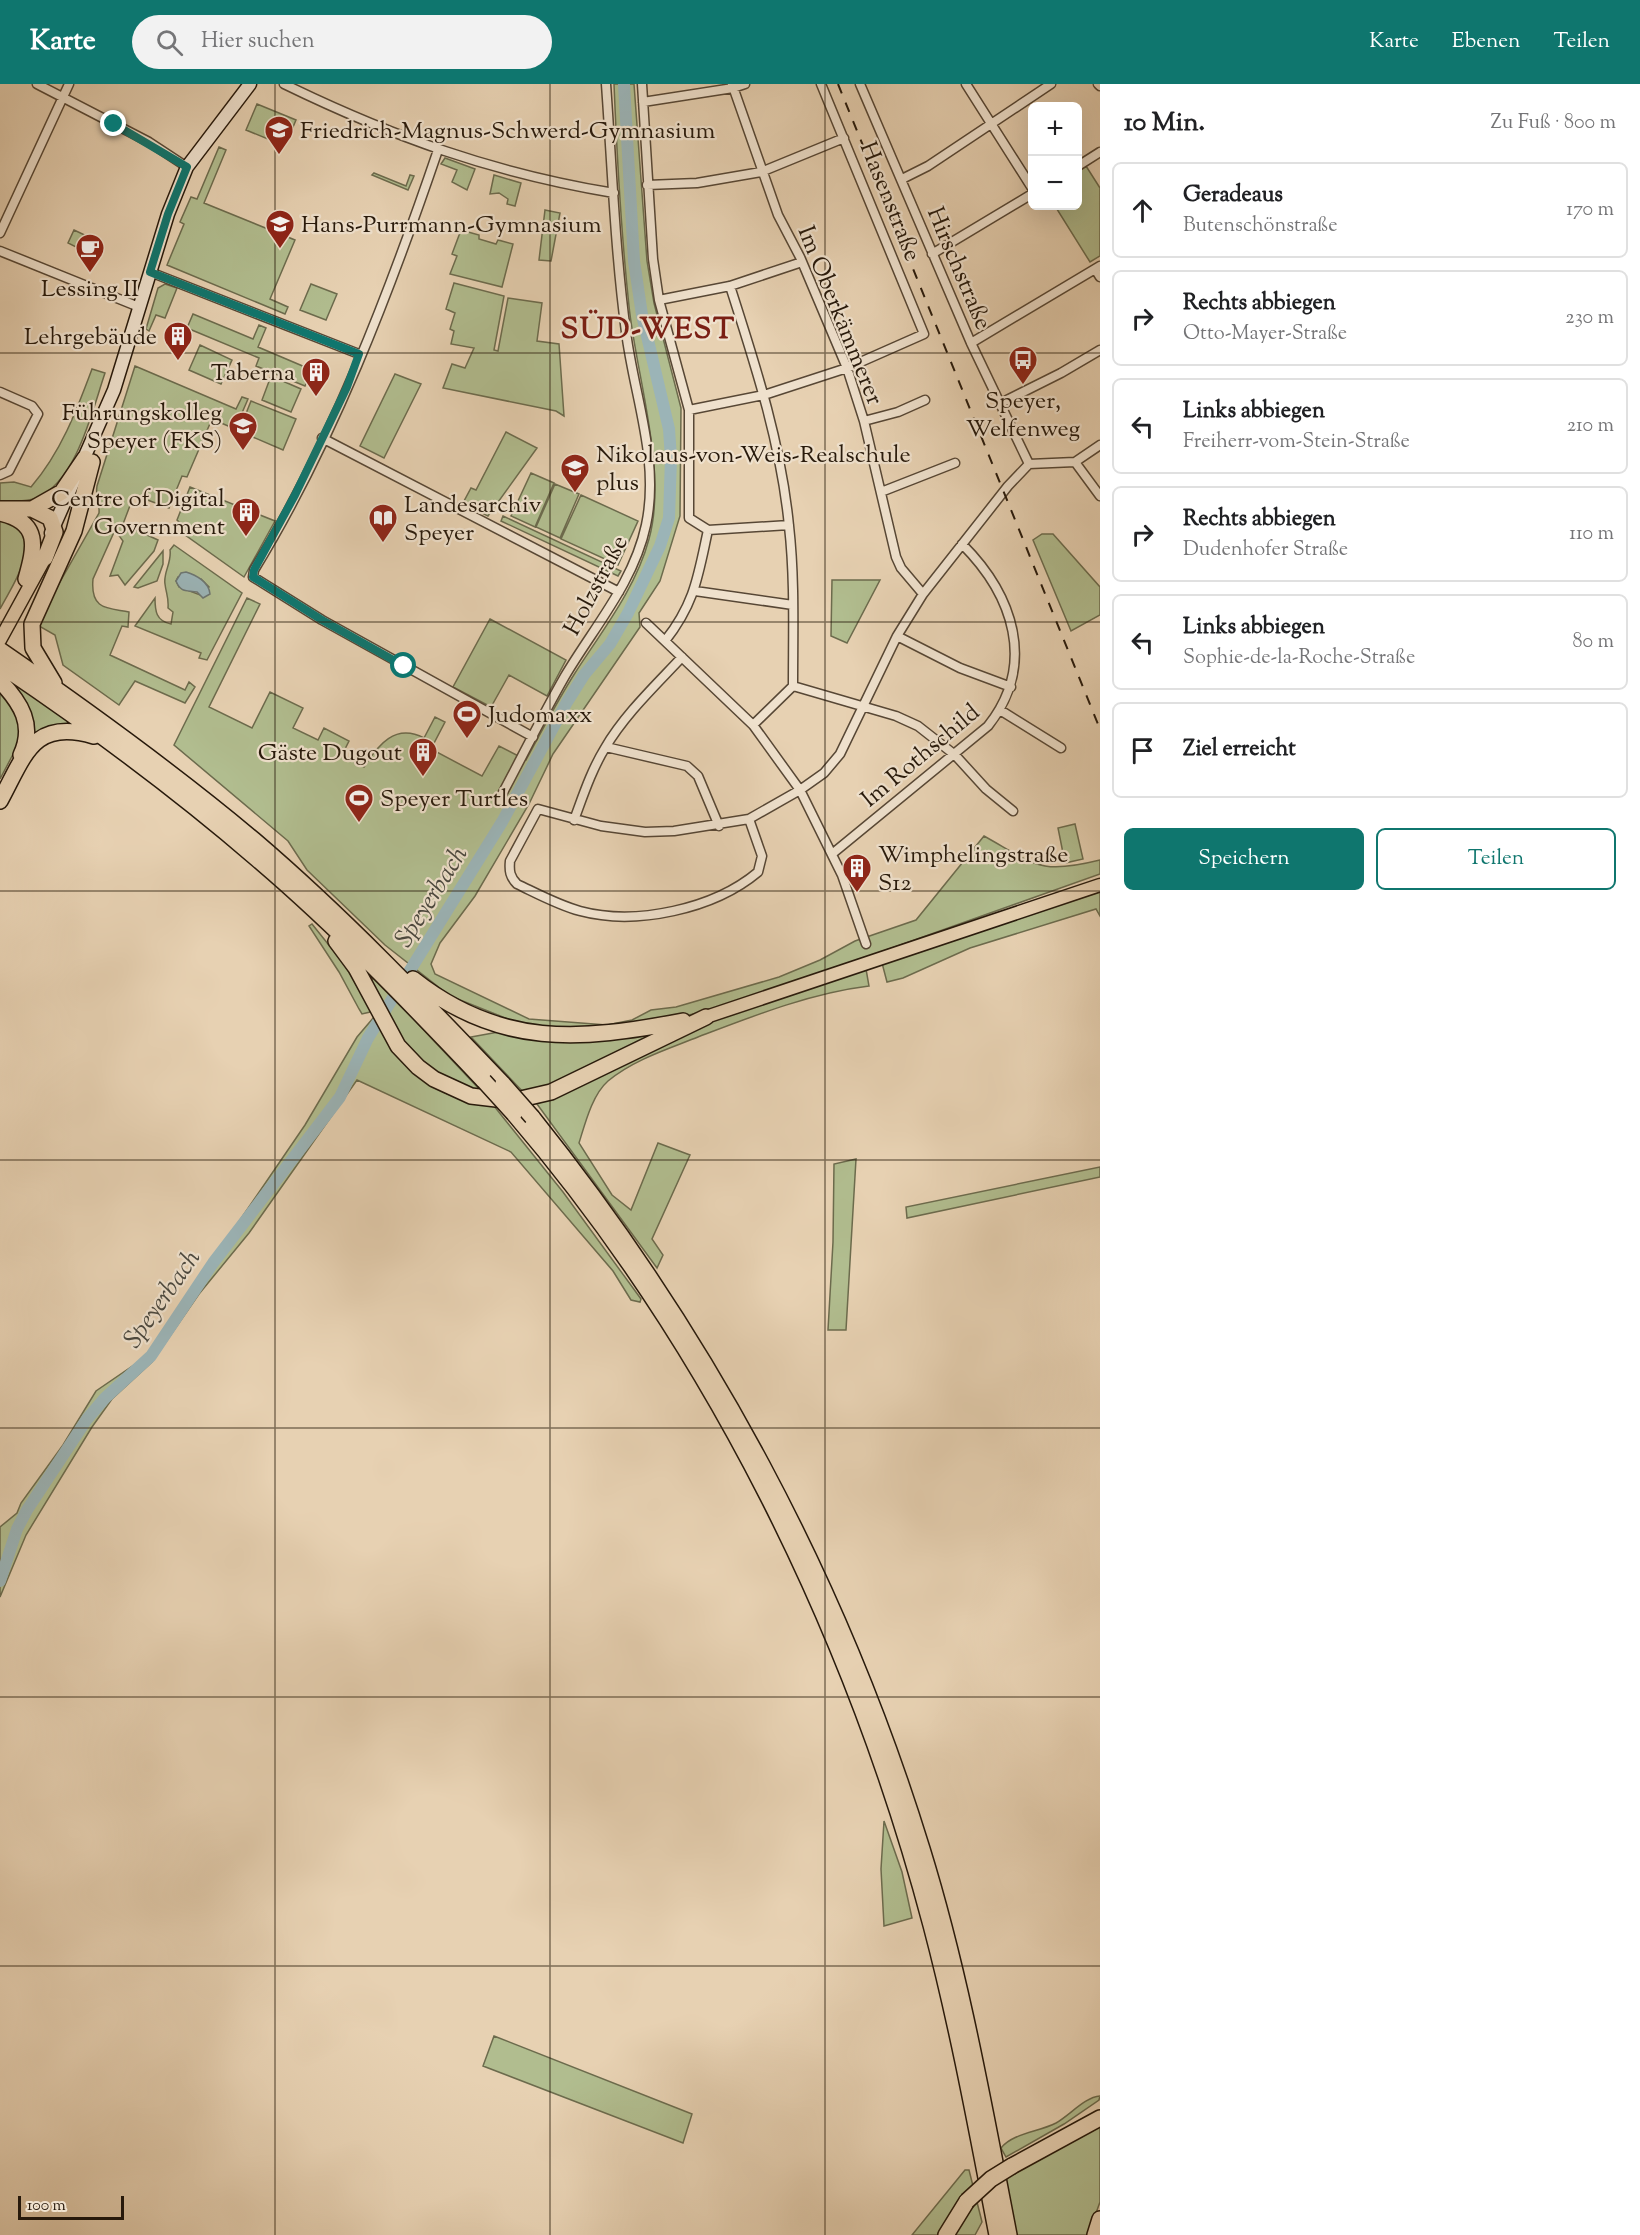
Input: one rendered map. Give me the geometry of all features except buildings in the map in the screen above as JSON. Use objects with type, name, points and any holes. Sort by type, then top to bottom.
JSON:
[{"type":"highway","points":[[0,511],[32,509],[62,492],[89,460]]},
{"type":"highway","points":[[59,690],[33,648],[32,624],[74,531],[89,460]]},
{"type":"highway","points":[[32,509],[50,518],[55,526],[45,558]]},
{"type":"highway","points":[[0,511],[15,517],[26,525],[32,536],[34,550],[26,579]]},
{"type":"highway","points":[[3,655],[59,690],[213,806],[356,933],[503,1084],[532,1117],[642,1274],[733,1410],[788,1514],[857,1666],[893,1761],[942,1918],[973,2053],[1009,2235]]},
{"type":"highway","points":[[3,655],[104,738],[205,815],[313,909],[387,967]]},
{"type":"highway","points":[[0,681],[16,699],[28,728],[26,744],[0,792]]},
{"type":"highway","points":[[0,801],[32,746],[47,734],[67,729],[104,738]]},
{"type":"highway","points":[[313,909],[356,968],[388,1028],[411,1060],[434,1078],[471,1096],[512,1101],[550,1092],[706,1017]]},
{"type":"highway","points":[[414,993],[441,999],[483,1020],[508,1028],[549,1035],[615,1034],[706,1017]]},
{"type":"highway","points":[[414,993],[642,1274]]},
{"type":"highway","points":[[661,1302],[772,1506],[847,1671],[882,1765],[911,1857],[944,1978],[998,2235]]},
{"type":"highway","points":[[946,2235],[967,2201],[991,2179],[1100,2118]]},
{"type":"highway","points":[[1095,2235],[1100,2218]]},
{"type":"main road","points":[[3,624],[45,558],[89,460],[114,390],[168,214],[187,167],[250,84]]},
{"type":"main road","points":[[0,640],[3,624],[89,460]]},
{"type":"main road","points":[[706,1017],[1100,885]]},
{"type":"street","points":[[37,84],[148,142],[187,167]]},
{"type":"street","points":[[0,233],[69,84]]},
{"type":"street","points":[[284,84],[359,119],[438,150],[532,178],[614,193]]},
{"type":"street","name":"Holzstraße","points":[[499,800],[566,675],[619,592],[640,549],[647,524],[650,474],[648,447],[626,333],[606,84]]},
{"type":"street","points":[[642,84],[647,186],[658,300],[689,410],[689,518],[708,530],[789,525]]},
{"type":"street","points":[[643,102],[745,84]]},
{"type":"street","name":"Hasenstraße","points":[[821,84],[924,334],[847,368]]},
{"type":"street","points":[[966,84],[1028,182]]},
{"type":"street","points":[[902,178],[928,166],[1051,84]]},
{"type":"street","name":"Im Oberkämmerer","points":[[732,86],[778,215],[802,262],[847,368],[864,422],[896,557],[901,568],[922,594]]},
{"type":"street","name":"Hirschstraße","points":[[864,86],[932,254],[971,343],[1029,464]]},
{"type":"street","points":[[647,186],[697,183],[761,172],[844,138]]},
{"type":"street","points":[[438,150],[377,316],[359,354],[351,378],[295,495],[254,570],[253,577],[322,620],[533,737]]},
{"type":"street","points":[[1082,163],[1100,152]]},
{"type":"street","points":[[932,254],[1028,196]]},
{"type":"street","points":[[0,251],[139,308]]},
{"type":"street","points":[[658,300],[730,286],[802,262]]},
{"type":"street","points":[[971,343],[1097,268],[1100,277]]},
{"type":"street","points":[[150,272],[359,354]]},
{"type":"street","points":[[730,286],[764,395],[783,478],[789,525],[793,605],[793,686],[753,724]]},
{"type":"street","points":[[1001,402],[1061,373],[1100,350]]},
{"type":"street","points":[[689,410],[764,395],[847,368]]},
{"type":"street","points":[[0,392],[33,406],[38,414],[9,471],[0,475]]},
{"type":"street","points":[[864,422],[898,412],[925,400]]},
{"type":"street","points":[[322,438],[619,592]]},
{"type":"street","points":[[749,819],[762,862],[758,872],[724,895],[670,912],[606,916],[581,911],[554,902],[518,884],[511,878],[510,861],[538,809],[574,820],[645,832],[719,826],[749,819],[824,772],[840,754],[897,636],[922,594],[1008,486],[1029,464],[1075,462],[1100,446]]},
{"type":"street","points":[[1075,462],[1100,496]]},
{"type":"street","points":[[880,492],[954,463]]},
{"type":"street","points":[[665,641],[684,617],[695,591],[708,530]]},
{"type":"street","name":"Im Rothschild","points":[[832,854],[988,726],[1000,710],[1011,687],[1016,656],[1014,631],[993,580],[962,544]]},
{"type":"street","points":[[695,591],[793,605]]},
{"type":"street","points":[[646,623],[753,724],[800,789],[842,875],[866,944]]},
{"type":"street","points":[[897,636],[960,668],[1011,687]]},
{"type":"street","points":[[574,820],[593,770],[606,747],[624,722],[682,657]]},
{"type":"street","points":[[793,686],[862,706],[918,726],[955,754],[986,789],[1013,811]]},
{"type":"street","points":[[1000,710],[1061,748]]},
{"type":"street","points":[[606,747],[687,766],[698,776],[719,826]]},
{"type":"green space","points":[[614,84],[634,84],[647,261],[654,303],[681,408],[680,516],[660,581],[639,613],[640,627],[553,754],[529,804],[475,896],[440,943],[431,964],[435,974],[529,1019],[607,1025],[632,1020],[651,1010],[676,1007],[779,977],[820,960],[855,941],[916,920],[984,836],[1028,860],[1051,867],[1064,867],[1100,860],[1100,874],[757,996],[666,1021],[577,1031],[518,1023],[450,996],[385,945],[307,870],[288,841],[174,745],[247,598],[260,604],[209,707],[252,728],[270,692],[303,708],[293,728],[318,740],[324,728],[349,741],[342,755],[364,767],[381,744],[396,735],[414,734],[424,738],[435,717],[445,722],[431,749],[482,776],[499,746],[526,760],[568,684],[607,625],[636,575],[649,539],[654,512],[653,454],[626,278]]},
{"type":"green space","points":[[257,104],[296,120],[285,146],[246,130]]},
{"type":"green space","points":[[219,147],[226,150],[204,203],[295,240],[270,299],[288,307],[285,314],[167,265],[184,224],[180,222],[191,197],[197,199]]},
{"type":"green space","points":[[445,158],[475,169],[467,190],[452,182],[457,170],[441,164]]},
{"type":"green space","points":[[1086,166],[1100,188],[1100,256],[1090,262],[1058,210],[1082,210],[1082,169]]},
{"type":"green space","points":[[374,173],[406,186],[410,175],[414,176],[408,190],[372,175]]},
{"type":"green space","points":[[494,175],[521,183],[515,206],[507,204],[508,199],[499,193],[490,194]]},
{"type":"green space","points":[[545,210],[560,213],[551,261],[539,260]]},
{"type":"green space","points":[[74,230],[89,237],[82,250],[68,243]]},
{"type":"green space","points":[[461,230],[479,235],[479,239],[496,244],[498,240],[513,244],[502,287],[450,274],[457,256],[452,254]]},
{"type":"green space","points":[[454,283],[504,296],[494,350],[498,351],[508,298],[542,303],[537,341],[559,344],[564,416],[556,411],[443,388],[452,364],[465,368],[474,348],[451,344],[454,331],[450,329],[455,313],[446,309]]},
{"type":"green space","points":[[165,284],[177,288],[165,318],[156,315],[149,331],[146,329],[158,288]]},
{"type":"green space","points":[[311,284],[337,294],[326,320],[300,310]]},
{"type":"green space","points":[[193,314],[253,339],[259,325],[266,328],[258,347],[312,370],[305,386],[256,366],[259,358],[187,328]]},
{"type":"green space","points":[[200,345],[232,360],[221,384],[189,370]]},
{"type":"green space","points":[[135,366],[236,409],[242,397],[248,399],[235,429],[212,419],[187,477],[182,476],[169,508],[134,495],[123,524],[158,540],[154,551],[125,585],[118,575],[110,576],[123,541],[115,530],[93,579],[95,597],[102,606],[129,612],[128,627],[122,626],[110,655],[185,690],[189,682],[195,687],[185,703],[135,681],[119,705],[63,665],[55,635],[39,626],[43,612],[99,513],[97,486]]},
{"type":"green space","points":[[92,369],[105,373],[81,443],[63,476],[51,489],[37,498],[0,502],[0,483],[14,482],[31,487],[42,474],[67,431]]},
{"type":"green space","points":[[395,374],[421,384],[384,458],[360,446]]},
{"type":"green space","points":[[271,376],[301,389],[291,412],[262,400]]},
{"type":"green space","points":[[251,401],[296,419],[283,450],[239,431]]},
{"type":"green space","points":[[506,432],[537,448],[488,516],[463,503],[471,488],[476,490]]},
{"type":"green space","points":[[531,473],[554,483],[535,527],[511,516]]},
{"type":"green space","points":[[555,484],[579,494],[560,538],[536,527]]},
{"type":"green space","points":[[190,487],[275,521],[244,577],[181,532],[185,527],[177,520]]},
{"type":"green space","points":[[581,495],[638,521],[618,565],[561,539]]},
{"type":"green space","points":[[503,516],[621,571],[618,576],[501,521]]},
{"type":"green space","points":[[0,517],[23,529],[25,552],[20,571],[0,609]]},
{"type":"green space","points":[[1042,534],[1053,534],[1100,587],[1100,615],[1071,631],[1033,540]]},
{"type":"green space","points":[[174,545],[242,593],[207,660],[199,658],[201,653],[135,626],[155,598],[157,615],[166,623],[171,624],[173,612],[168,608],[165,580],[170,550]],"holes":[[[178,577],[201,579],[209,587],[200,595],[179,587],[176,581]]]},
{"type":"green space","points":[[163,551],[163,564],[157,581],[138,588],[134,587]]},
{"type":"green space","points":[[832,580],[880,580],[847,643],[831,636]]},
{"type":"green space","points":[[490,619],[566,660],[547,696],[509,675],[491,707],[453,687]]},
{"type":"green space","points":[[0,671],[81,727],[67,725],[55,727],[31,739]]},
{"type":"green space","points":[[0,688],[22,725],[19,743],[0,779]]},
{"type":"green space","points":[[1075,824],[1083,859],[1065,863],[1058,828]]},
{"type":"green space","points":[[1100,890],[1100,916],[1096,909],[970,948],[903,978],[887,982],[882,963]]},
{"type":"green space","points":[[312,924],[344,964],[371,1009],[370,1012],[362,1014],[339,972],[309,926]]},
{"type":"green space","points":[[866,969],[869,986],[826,994],[761,1013],[640,1061],[602,1087],[590,1110],[579,1143],[612,1195],[631,1210],[658,1143],[690,1155],[652,1239],[663,1255],[657,1268],[537,1104],[710,1020]]},
{"type":"green space","points":[[373,976],[481,1091],[450,1084],[408,1053],[371,986]]},
{"type":"green space","points":[[374,1017],[397,1053],[422,1079],[452,1096],[494,1106],[563,1192],[641,1299],[640,1302],[631,1300],[613,1271],[511,1152],[357,1080],[249,1233],[199,1294],[152,1362],[112,1399],[92,1427],[26,1535],[0,1597],[0,1527],[17,1513],[21,1503],[63,1445],[96,1391],[147,1356],[305,1125],[357,1037]]},
{"type":"green space","points":[[504,1031],[660,1033],[591,1069],[526,1095],[471,1037]]},
{"type":"green space","points":[[856,1159],[846,1330],[828,1330],[833,1242],[834,1164]]},
{"type":"green space","points":[[1100,1167],[1100,1177],[907,1218],[906,1207]]},
{"type":"green space","points":[[884,1821],[902,1872],[912,1918],[884,1926],[881,1869]]},
{"type":"green space","points":[[494,2036],[692,2114],[683,2143],[483,2066]]},
{"type":"green space","points":[[1100,2096],[1099,2100],[1064,2124],[1006,2157],[1001,2148],[1012,2139],[1056,2123],[1083,2103]]},
{"type":"green space","points":[[1100,2124],[1100,2202],[1088,2235],[1016,2235],[1005,2179]]},
{"type":"green space","points":[[965,2170],[969,2170],[982,2222],[975,2235],[912,2235]]},
{"type":"water","points":[[186,572],[205,583],[210,594],[203,598],[197,592],[180,587],[176,581],[181,573]]},
{"type":"waterway","name":"Speyerbach","points":[[0,1581],[17,1529],[27,1510],[87,1419],[105,1398],[151,1356],[213,1263],[340,1097],[368,1038],[502,822],[567,702],[584,675],[610,644],[628,613],[660,546],[669,518],[671,458],[669,429],[642,315],[634,261],[624,84]]},
{"type":"railway","points":[[838,84],[1100,729]]},
{"type":"place","name":"Friedrich-Magnus-Schwerd-Gymnasium","points":[[279,156]]},
{"type":"place","name":"Hans-Purrmann-Gymnasium","points":[[280,250]]},
{"type":"place","name":"Lessing II","points":[[90,274]]},
{"type":"place","name":"Lehrgebäude","points":[[178,362]]},
{"type":"place","name":"Speyer, Welfenweg","points":[[1023,386]]},
{"type":"place","name":"Taberna","points":[[316,398]]},
{"type":"place","name":"Führungskolleg Speyer (FKS)","points":[[243,452]]},
{"type":"place","name":"Nikolaus-von-Weis-Realschule plus","points":[[575,494]]},
{"type":"place","name":"Centre of Digital Government","points":[[246,538]]},
{"type":"place","name":"Landesarchiv Speyer","points":[[383,544]]},
{"type":"place","name":"Judomaxx","points":[[467,740]]},
{"type":"place","name":"Gäste Dugout","points":[[423,778]]},
{"type":"place","name":"Speyer Turtles","points":[[359,824]]},
{"type":"place","name":"Wimphelingstraße S12","points":[[857,894]]},
{"type":"district","name":"SÜD-WEST","points":[[648,328]]},
{"type":"route","points":[[114,124],[187,167],[168,214],[150,272],[291,330],[359,354],[347,387],[295,495],[254,570],[253,577],[322,620],[404,666]]}]
